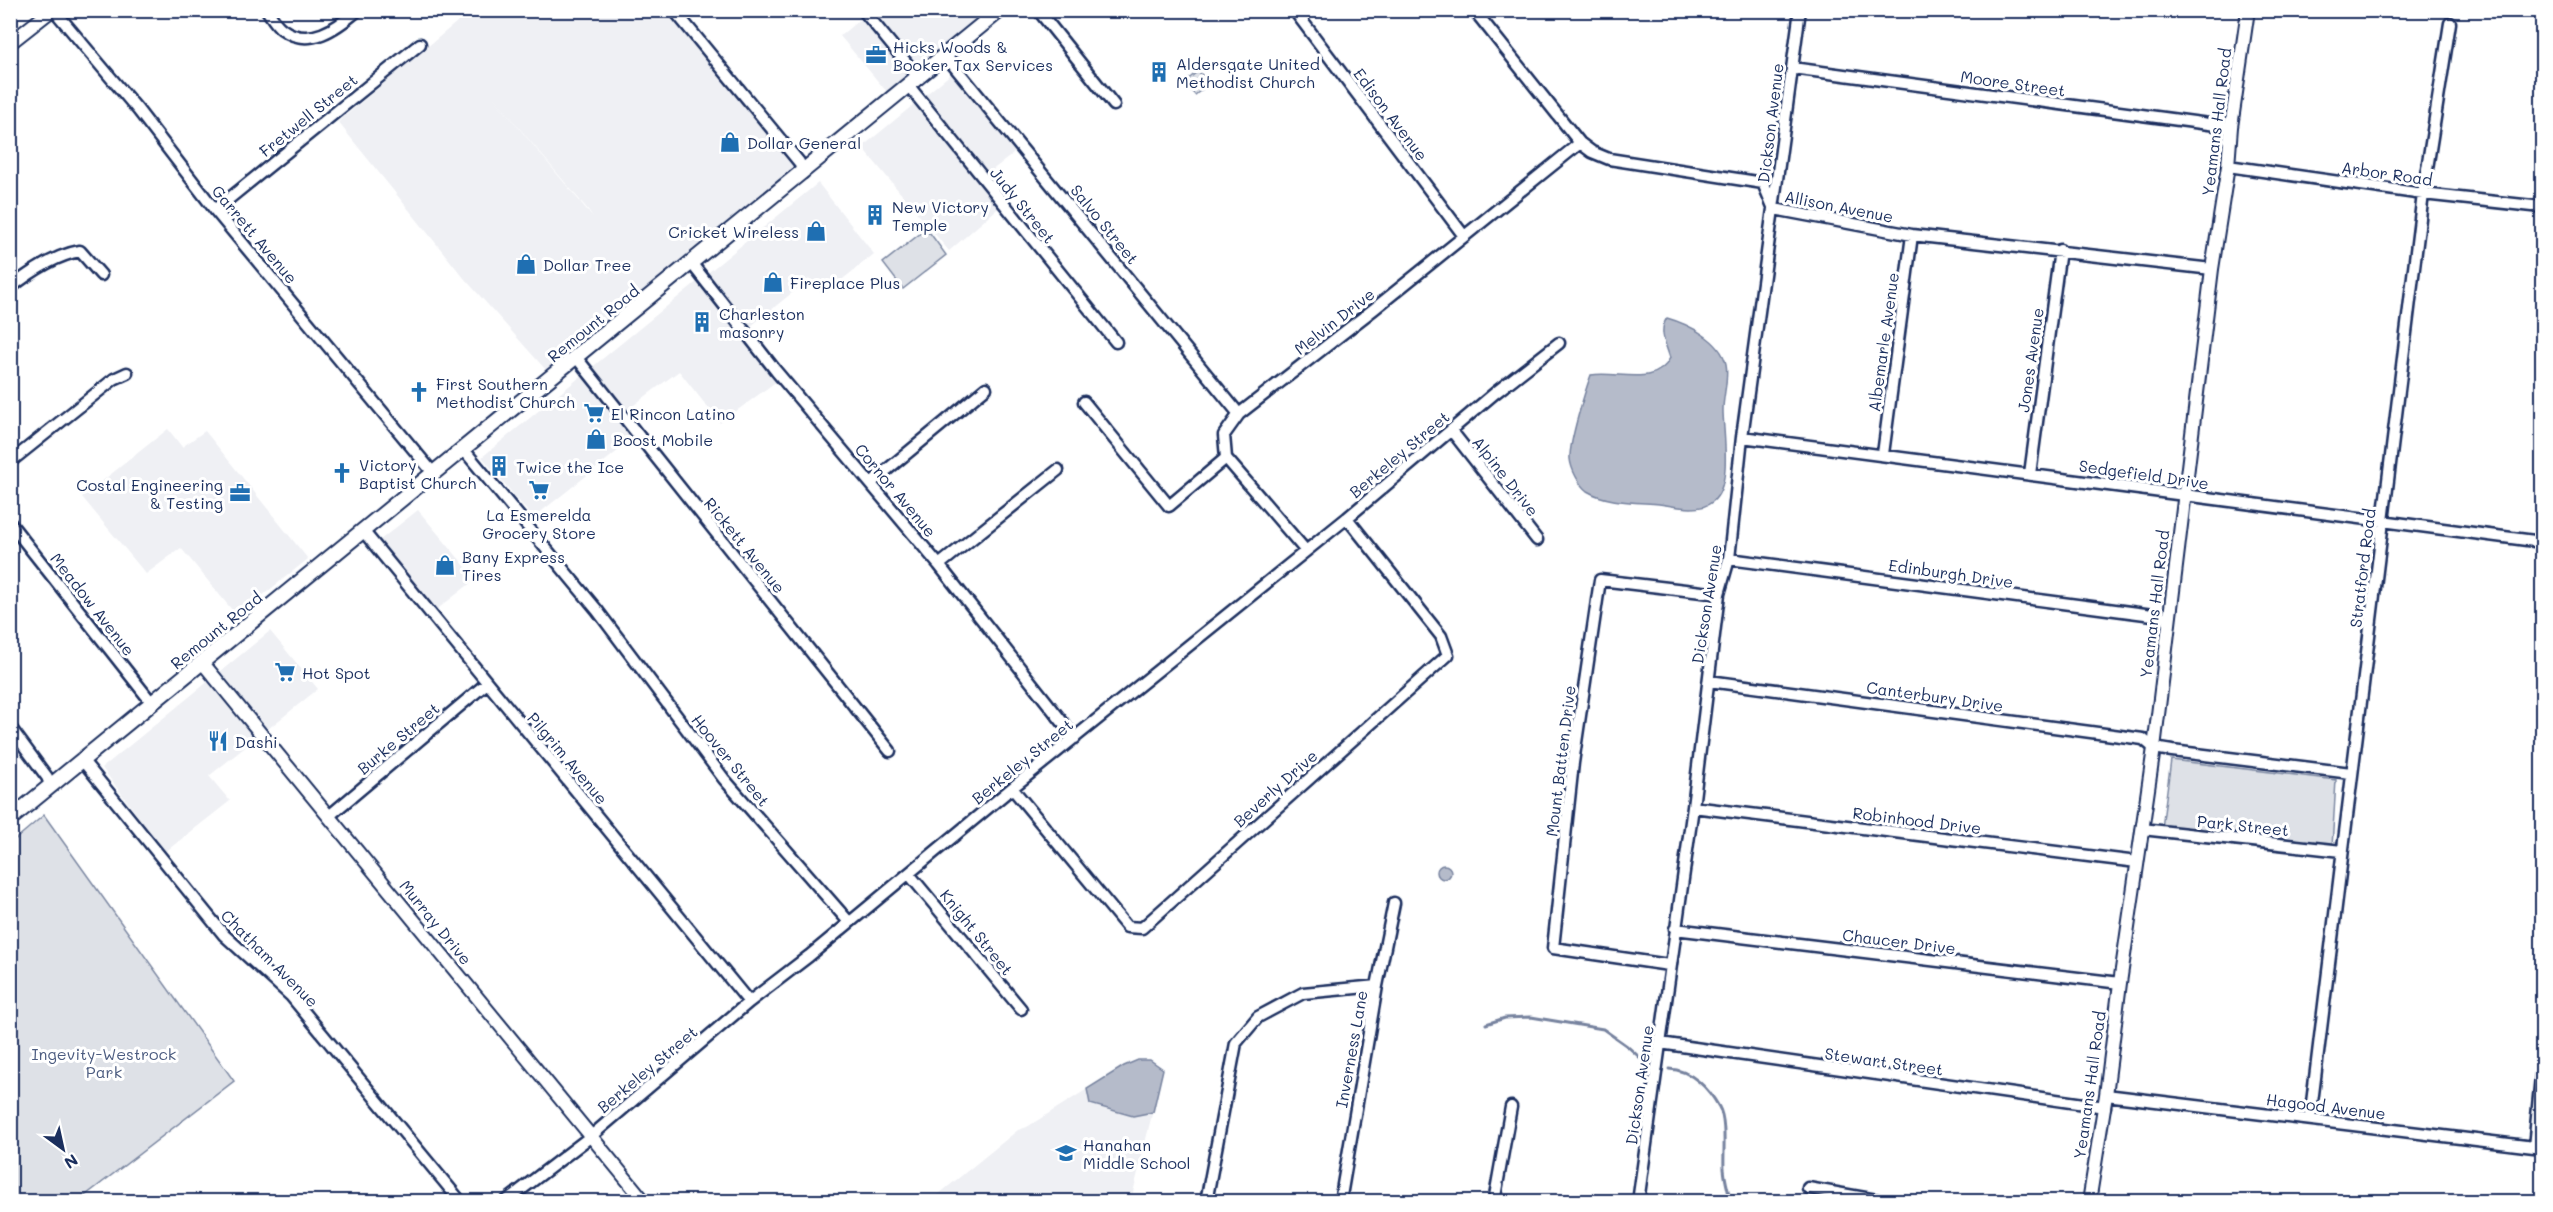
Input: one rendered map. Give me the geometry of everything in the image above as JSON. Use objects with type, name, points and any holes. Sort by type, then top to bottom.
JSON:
[{"type":"main road","name":"Remount Road","points":[[10,819],[1000,10]]},
{"type":"street","points":[[10,43],[53,10]]},
{"type":"street","name":"Garrett Avenue","points":[[53,10],[138,110],[215,210],[434,474]]},
{"type":"street","points":[[267,10],[281,29],[297,37],[317,36],[333,31],[358,10]]},
{"type":"street","points":[[674,10],[799,162],[803,173]]},
{"type":"street","name":"Judy Street","points":[[864,10],[913,81],[1116,342]]},
{"type":"street","points":[[1038,10],[1114,105]]},
{"type":"street","name":"Edison Avenue","points":[[1294,10],[1464,236]]},
{"type":"street","name":"Allison Avenue","points":[[1474,10],[1580,143],[1609,159],[1763,183],[1774,209],[1912,235],[2212,269]]},
{"type":"street","name":"Dickson Avenue","points":[[1638,1202],[1669,965],[1693,807],[1719,594],[1729,559],[1742,437],[1800,10]]},
{"type":"street","name":"Yeamans Hall Road","points":[[2089,1202],[2154,748],[2168,617],[2212,269],[2248,10]]},
{"type":"street","name":"Stratford Road","points":[[2310,1119],[2423,194],[2450,23]]},
{"type":"street","name":"Fretwell Street","points":[[215,210],[420,44]]},
{"type":"street","name":"Salvo Street","points":[[945,55],[1239,414]]},
{"type":"street","name":"Moore Street","points":[[1792,68],[2231,127]]},
{"type":"street","name":"Melvin Drive","points":[[1226,458],[1224,435],[1239,414],[1580,143]]},
{"type":"street","name":"Arbor Road","points":[[2228,166],[2423,194],[2542,207]]},
{"type":"street","name":"Albemarle Avenue","points":[[1883,454],[1912,235]]},
{"type":"street","name":"Jones Avenue","points":[[2030,474],[2060,250]]},
{"type":"street","points":[[10,288],[21,279],[69,253],[80,251],[101,275]]},
{"type":"street","name":"Cornor Avenue","points":[[692,264],[776,371],[939,565],[1075,738]]},
{"type":"street","name":"Berkeley Street","points":[[506,1202],[590,1137],[749,1002],[1347,518],[1559,343]]},
{"type":"street","name":"Rickett Avenue","points":[[576,357],[890,751]]},
{"type":"street","points":[[10,462],[114,379],[127,373]]},
{"type":"street","points":[[871,483],[986,388]]},
{"type":"street","points":[[1084,402],[1169,506],[1226,458],[1306,551]]},
{"type":"street","name":"Alpine Drive","points":[[1451,430],[1537,540]]},
{"type":"street","name":"Sedgefield Drive","points":[[1742,437],[2542,542]]},
{"type":"street","name":"Hoover Street","points":[[464,450],[597,610],[723,779],[849,922]]},
{"type":"street","points":[[939,565],[1058,470]]},
{"type":"street","name":"Beverly Drive","points":[[1012,788],[1127,927],[1142,928],[1448,655],[1441,636],[1347,518]]},
{"type":"street","name":"Meadow Avenue","points":[[10,523],[152,703]]},
{"type":"street","name":"Pilgrim Avenue","points":[[364,532],[749,1002]]},
{"type":"street","name":"Edinburgh Drive","points":[[1729,559],[2168,617]]},
{"type":"street","name":"Mount Batten Drive","points":[[1669,965],[1553,948],[1573,764],[1600,580],[1719,594]]},
{"type":"street","name":"Murray Drive","points":[[202,662],[645,1202]]},
{"type":"street","name":"Canterbury Drive","points":[[1709,681],[2143,739],[2154,748]]},
{"type":"street","name":"Burke Street","points":[[329,816],[487,683]]},
{"type":"street","points":[[10,727],[47,777],[51,787]]},
{"type":"street","points":[[2154,748],[2351,773]]},
{"type":"street","name":"Chatham Avenue","points":[[83,761],[224,935],[291,996],[460,1202]]},
{"type":"street","name":"Robinhood Drive","points":[[1693,807],[2138,862]]},
{"type":"street","name":"Park Street","points":[[2142,829],[2342,851]]},
{"type":"street","name":"Knight Street","points":[[909,874],[1021,1009]]},
{"type":"street","name":"Inverness Lane","points":[[1340,1202],[1377,986],[1394,903]]},
{"type":"street","name":"Chaucer Drive","points":[[1675,929],[2120,983]]},
{"type":"street","points":[[1206,1202],[1236,1044],[1258,1017],[1303,993],[1377,986]]},
{"type":"street","name":"Stewart Street","points":[[1660,1043],[2105,1101]]},
{"type":"street","points":[[2538,1147],[2542,1066]]},
{"type":"street","name":"Hagood Avenue","points":[[2105,1101],[2310,1119],[2538,1147]]},
{"type":"street","points":[[1494,1202],[1511,1107]]},
{"type":"street","points":[[1808,1188],[1888,1202]]},
{"type":"shaded area","points":[[470,11],[674,11],[799,162],[546,370],[464,278],[338,122]],"holes":[[[489,92],[589,211],[592,216]]]},
{"type":"shaded area","points":[[863,11],[987,11],[887,92],[840,36],[866,14]]},
{"type":"shaded area","points":[[957,69],[1022,147],[982,178],[1003,204],[949,251],[862,147]]},
{"type":"shaded area","points":[[818,183],[874,254],[823,295],[809,279],[745,331],[781,378],[720,423],[679,371],[622,414],[638,435],[533,518],[482,457]]},
{"type":"shaded area","points":[[168,429],[182,447],[205,431],[308,559],[237,616],[181,548],[146,574],[82,497]]},
{"type":"shaded area","points":[[418,510],[476,579],[431,614],[375,544]]},
{"type":"shaded area","points":[[270,631],[318,689],[209,776],[230,801],[165,852],[102,768]]},
{"type":"shaded area","name":"Hanahan Middle School","points":[[1138,1060],[1150,1060],[1163,1069],[1131,1201],[929,1202],[1018,1130],[1027,1127],[1124,1066]]},
{"type":"green space","points":[[1198,71],[1210,83],[1195,95],[1184,83]]},
{"type":"green space","points":[[921,233],[930,233],[946,255],[903,289],[883,263]]},
{"type":"green space","points":[[2171,760],[2336,780],[2332,847],[2162,828]]},
{"type":"green space","name":"Ingevity-Westrock Park","points":[[44,815],[234,1081],[78,1201],[11,1201],[11,843]]},
{"type":"water","points":[[1667,318],[1694,329],[1711,340],[1723,355],[1726,364],[1723,410],[1725,472],[1723,484],[1719,494],[1712,502],[1700,507],[1686,508],[1622,501],[1595,495],[1581,485],[1570,459],[1581,404],[1591,375],[1645,375],[1655,373],[1664,367],[1670,358],[1663,333]]},
{"type":"water","points":[[1441,865],[1447,865],[1451,872],[1447,879],[1441,879],[1437,875],[1437,869]]},
{"type":"water","points":[[1138,1060],[1150,1060],[1163,1069],[1153,1112],[1133,1116],[1090,1104],[1087,1089]]},
{"type":"waterway","points":[[1486,1024],[1505,1018],[1531,1017],[1603,1029],[1646,1063]]},
{"type":"waterway","points":[[1669,1069],[1685,1073],[1699,1082],[1719,1107],[1724,1129],[1724,1173],[1731,1202]]},
{"type":"place","name":"Hicks Woods & Booker Tax Services","points":[[876,55]]},
{"type":"place","name":"Aldersgate United Methodist Church","points":[[1159,72]]},
{"type":"place","name":"Dollar General","points":[[730,142]]},
{"type":"place","name":"New Victory Temple","points":[[875,215]]},
{"type":"place","name":"Cricket Wireless","points":[[816,231]]},
{"type":"place","name":"Dollar Tree","points":[[526,264]]},
{"type":"place","name":"Fireplace Plus","points":[[773,282]]},
{"type":"place","name":"Charleston masonry","points":[[702,322]]},
{"type":"place","name":"First Southern Methodist Church","points":[[419,392]]},
{"type":"place","name":"El Rincon Latino","points":[[594,413]]},
{"type":"place","name":"Boost Mobile","points":[[596,439]]},
{"type":"place","name":"Twice the Ice","points":[[499,466]]},
{"type":"place","name":"Victory Baptist Church","points":[[342,473]]},
{"type":"place","name":"La Esmerelda Grocery Store","points":[[539,490]]},
{"type":"place","name":"Costal Engineering & Testing","points":[[240,493]]},
{"type":"place","name":"Bany Express Tires","points":[[445,565]]},
{"type":"place","name":"Hot Spot","points":[[285,672]]},
{"type":"place","name":"Dashi","points":[[218,741]]},
{"type":"place","name":"Hanahan Middle School","points":[[1066,1153]]}]
